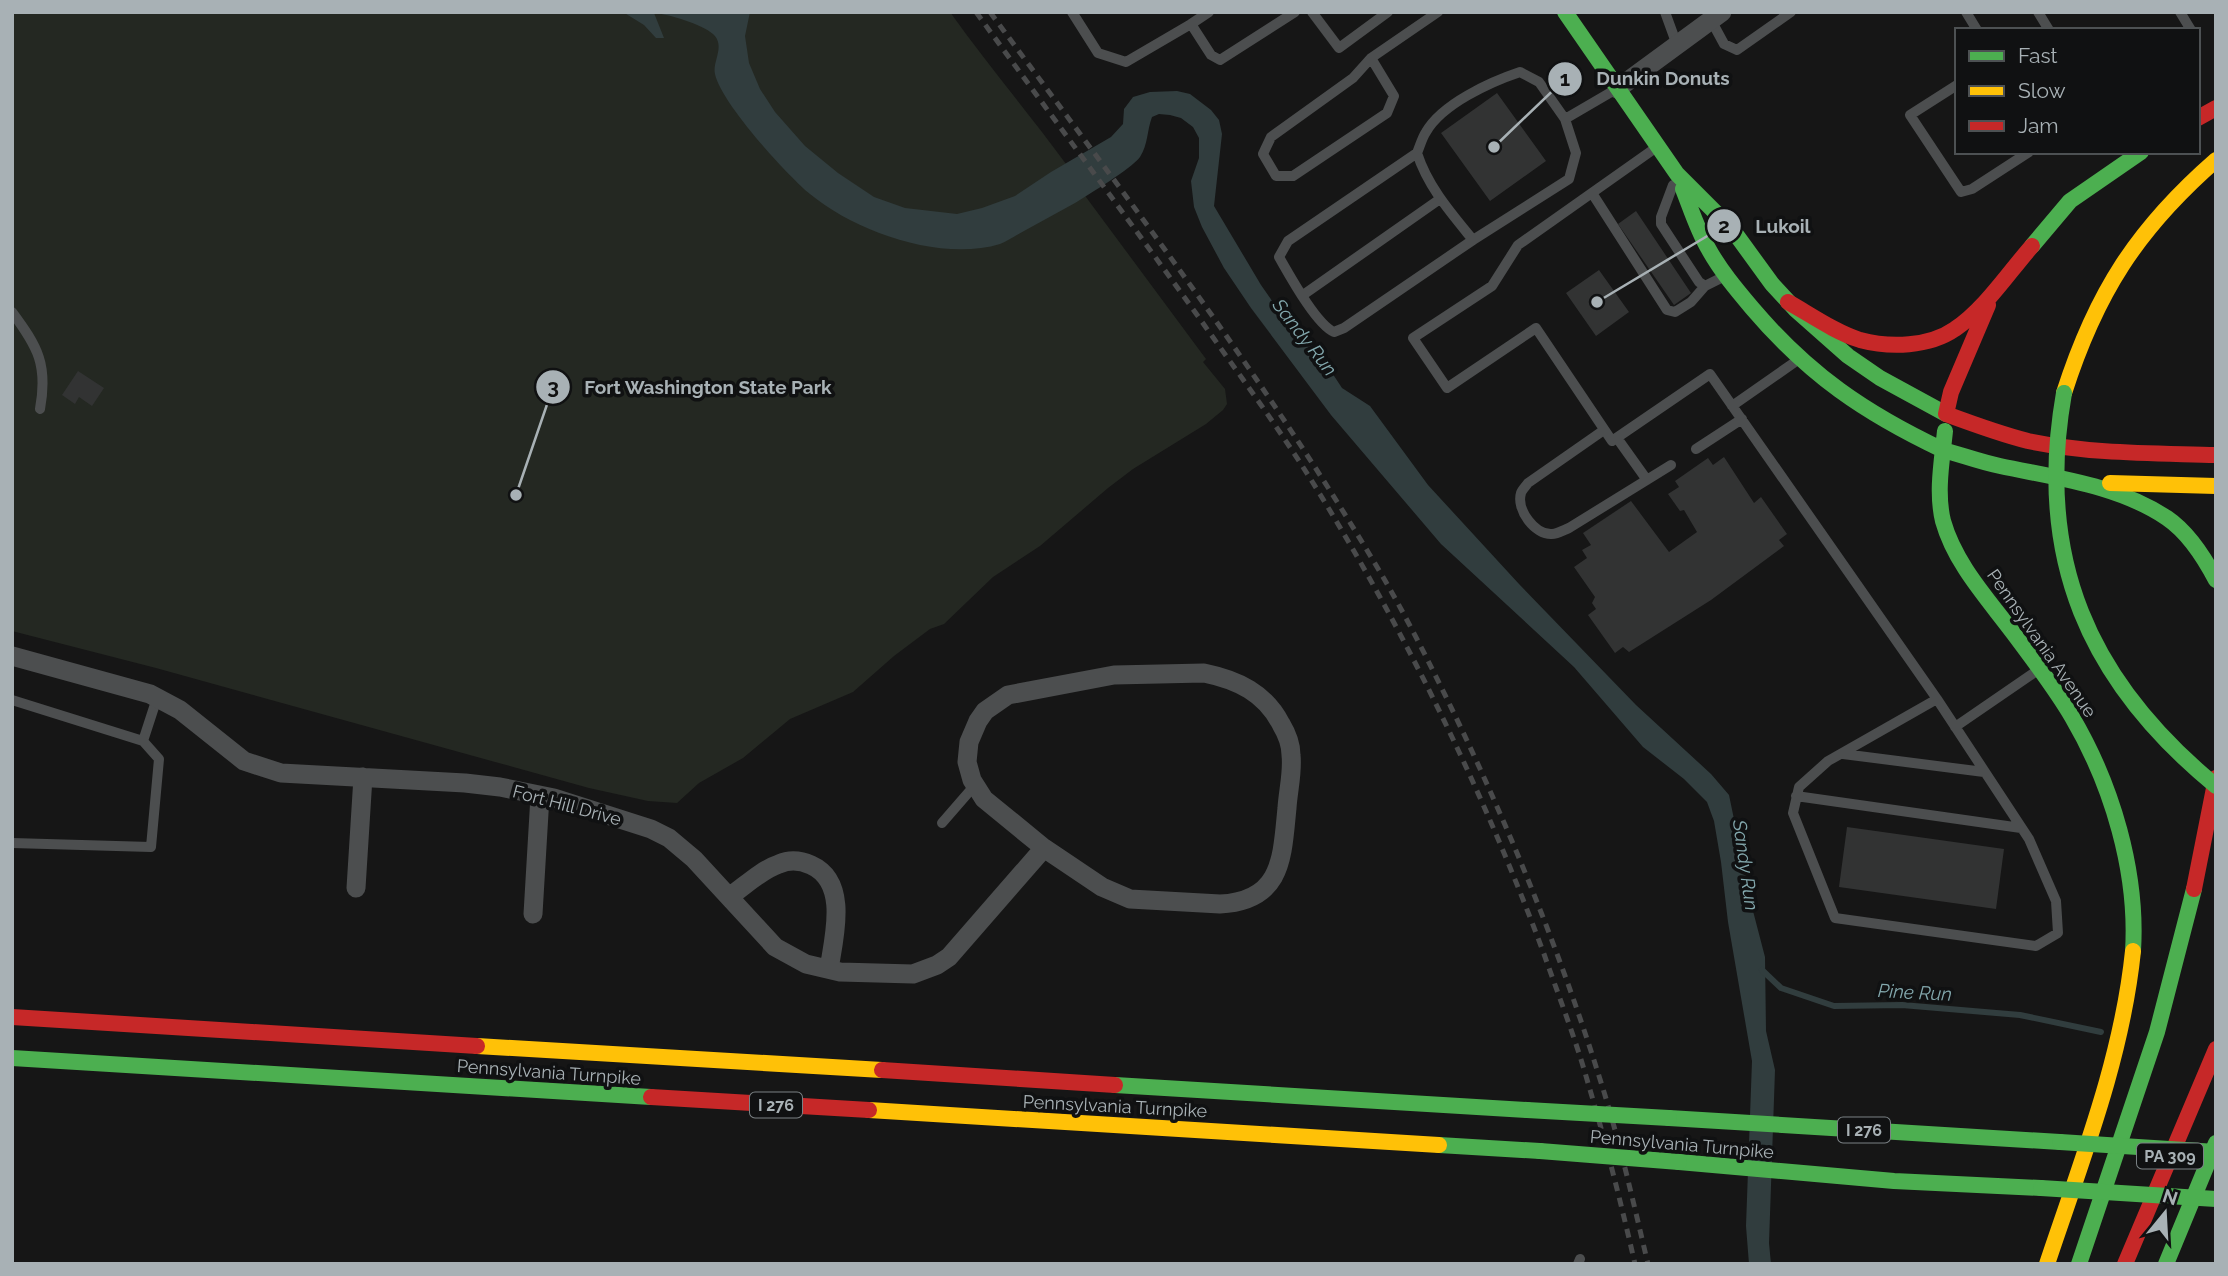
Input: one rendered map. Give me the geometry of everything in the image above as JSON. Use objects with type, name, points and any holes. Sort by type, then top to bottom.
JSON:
[{"type":"main road","points":[[1565,12],[1676,174],[1732,229],[1788,302],[1849,356],[1880,378],[1946,414],[2004,435],[2038,442],[2138,452],[2216,455]]},
{"type":"main road","points":[[2200,117],[2216,108]]},
{"type":"main road","points":[[1788,302],[1833,328],[1861,340],[1887,345],[1913,345],[1937,340],[1957,328],[2070,201],[2138,154]]},
{"type":"main road","points":[[2216,160],[2154,220],[2116,272],[2088,324],[2076,352],[2057,426],[2056,500],[2064,562],[2077,603],[2108,665],[2142,717],[2178,756],[2216,786]]},
{"type":"main road","points":[[1676,174],[1707,247],[1768,328],[1798,360],[1858,406],[1943,450],[1997,465],[2065,479],[2144,505],[2169,520],[2195,544],[2216,580]]},
{"type":"main road","name":"Pennsylvania Avenue","points":[[2001,281],[1986,309],[1951,392],[1946,414],[1940,498],[1948,532],[1969,571],[2071,714],[2099,772],[2128,861],[2133,908],[2132,960],[2126,1013],[2104,1092],[2047,1264]]},
{"type":"main road","points":[[2065,479],[2216,486]]},
{"type":"main road","points":[[2079,1264],[2157,1032],[2197,878],[2216,778]]},
{"type":"main road","name":"Pennsylvania Turnpike","points":[[12,1017],[2216,1152]]},
{"type":"main road","name":"PA 309","points":[[2125,1264],[2216,1048]]},
{"type":"main road","name":"Pennsylvania Turnpike","points":[[12,1058],[1540,1151],[1894,1181],[2216,1199]]},
{"type":"main road","name":"PA 309","points":[[2166,1264],[2216,1143]]},
{"type":"street","points":[[1617,89],[1716,16]]},
{"type":"street","name":"Fort Hill Drive","points":[[12,656],[131,688],[158,698],[180,710],[244,761],[255,766],[282,773],[499,787],[651,828],[669,838],[694,859],[775,947],[806,964],[829,969],[912,974],[937,965],[949,957],[1044,848]]},
{"type":"street","points":[[1204,673],[1245,686],[1272,708],[1288,738],[1292,756],[1281,860],[1273,880],[1257,895],[1233,904],[1130,899],[1102,887],[1044,848],[984,799],[975,785],[967,762],[969,743],[985,711],[996,701],[1007,695],[1114,674],[1204,673]]},
{"type":"street","points":[[356,888],[363,778]]},
{"type":"street","points":[[533,914],[540,796]]},
{"type":"street","points":[[729,897],[783,862],[799,860],[814,866],[828,880],[836,912],[829,969]]},
{"type":"lane","points":[[1072,12],[1098,53],[1126,62],[1209,12]]},
{"type":"lane","points":[[1191,24],[1211,55],[1220,60],[1295,12]]},
{"type":"lane","points":[[1312,12],[1339,48],[1388,12]]},
{"type":"lane","points":[[1371,58],[1394,96],[1387,113],[1293,176],[1276,176],[1263,154],[1270,137],[1353,78],[1371,58],[1438,12]]},
{"type":"lane","points":[[1665,12],[1677,45]]},
{"type":"lane","points":[[1716,16],[1724,44],[1737,50],[1791,12]]},
{"type":"lane","points":[[1966,12],[1976,28]]},
{"type":"lane","points":[[2038,12],[2048,28]]},
{"type":"lane","points":[[2179,12],[2190,28]]},
{"type":"lane","points":[[1520,72],[1539,82],[1565,118],[1576,153],[1569,179],[1473,240],[1344,328],[1335,332],[1326,328],[1279,257],[1288,242],[1417,153],[1427,130],[1449,108],[1495,80],[1520,72]]},
{"type":"lane","points":[[1955,86],[1910,116],[1961,192],[1972,189],[2026,154]]},
{"type":"lane","points":[[1565,118],[1617,89]]},
{"type":"lane","points":[[1657,147],[1518,245],[1492,286],[1413,338],[1447,388],[1536,328],[1612,442],[1710,374],[1937,699],[2029,839],[2056,901],[2058,933],[2036,946],[1835,918],[1793,813],[1799,787],[1828,761],[1937,699]]},
{"type":"lane","points":[[1417,153],[1423,171],[1440,199],[1473,240]]},
{"type":"lane","points":[[1676,174],[1661,224],[1699,282],[1705,286]]},
{"type":"lane","points":[[1592,193],[1667,310],[1675,312],[1691,302],[1705,286],[1727,275]]},
{"type":"lane","points":[[1303,295],[1440,199]]},
{"type":"lane","points":[[12,312],[28,333],[38,355],[44,377],[40,409]]},
{"type":"lane","points":[[1732,406],[1798,360]]},
{"type":"lane","points":[[1696,449],[1742,419]]},
{"type":"lane","points":[[1604,430],[1528,484],[1522,492],[1525,517],[1539,531],[1553,534],[1569,528],[1671,465]]},
{"type":"lane","points":[[1617,438],[1647,480]]},
{"type":"lane","points":[[1955,727],[2039,669]]},
{"type":"lane","points":[[143,741],[158,698]]},
{"type":"lane","points":[[12,700],[143,741],[159,759],[151,847],[12,843]]},
{"type":"lane","points":[[1842,754],[1984,772]]},
{"type":"lane","points":[[942,822],[975,785]]},
{"type":"lane","points":[[1796,796],[2021,828]]},
{"type":"shaded area","points":[[12,12],[950,12],[1066,164],[1063,166],[1206,359],[1203,362],[1225,389],[1227,404],[1206,424],[1133,469],[1108,488],[1040,546],[993,577],[944,624],[930,629],[853,692],[790,719],[743,758],[699,783],[677,803],[648,801],[589,788],[156,668],[12,631]]},
{"type":"shaded area","points":[[623,12],[750,12],[745,36],[749,63],[760,89],[775,112],[805,146],[838,173],[874,197],[905,208],[957,214],[1015,196],[1111,137],[1123,124],[1124,109],[1133,97],[1150,92],[1177,91],[1190,94],[1211,110],[1219,120],[1222,134],[1214,206],[1261,285],[1293,331],[1313,344],[1342,388],[1370,406],[1428,485],[1519,584],[1636,705],[1711,774],[1729,795],[1765,957],[1766,1031],[1775,1070],[1769,1243],[1771,1264],[1749,1264],[1746,1226],[1752,1061],[1714,821],[1707,802],[1684,779],[1643,747],[1574,667],[1441,544],[1331,415],[1251,308],[1224,268],[1202,227],[1194,207],[1191,181],[1199,158],[1199,138],[1193,127],[1181,118],[1170,115],[1159,114],[1152,117],[1145,148],[1135,162],[1075,203],[1003,243],[977,249],[926,246],[900,240],[851,220],[829,208],[800,185],[756,138],[720,87],[715,74],[719,49],[713,34],[685,20],[654,13],[664,38],[656,38],[644,25]]},
{"type":"building","points":[[1497,93],[1546,161],[1490,201],[1441,133]]},
{"type":"building","points":[[1636,211],[1691,293],[1674,305],[1618,224]]},
{"type":"building","points":[[1599,270],[1629,312],[1596,336],[1566,293]]},
{"type":"building","points":[[78,371],[104,388],[92,406],[79,397],[75,404],[62,395]]},
{"type":"building","points":[[1724,457],[1754,503],[1761,497],[1787,534],[1779,540],[1784,546],[1711,600],[1629,652],[1623,647],[1615,653],[1588,615],[1596,609],[1592,603],[1595,597],[1574,567],[1587,558],[1582,550],[1591,545],[1583,533],[1631,501],[1669,552],[1697,532],[1684,510],[1680,511],[1668,494],[1679,487],[1675,481],[1708,458],[1713,465]]},
{"type":"building","points":[[1847,827],[2004,849],[1996,909],[1839,887]]},
{"type":"waterway","name":"Pine Run","points":[[1762,970],[1781,988],[1834,1006],[1902,1005],[2020,1015],[2101,1032]]},
{"type":"railway","points":[[976,12],[1290,447],[1383,602],[1470,775],[1544,954],[1583,1067],[1635,1264]]},
{"type":"railway","points":[[990,12],[1243,360],[1338,503],[1414,634],[1482,772],[1553,944],[1606,1099],[1648,1264]]},
{"type":"traffic: fast","points":[[1565,12],[1677,174],[1732,229],[1772,284],[1796,310],[1848,356],[1880,378],[1946,414]]},
{"type":"traffic: fast","points":[[2032,246],[2070,201],[2138,154]]},
{"type":"traffic: fast","points":[[1683,189],[1701,234],[1723,272],[1773,332],[1817,373],[1863,406],[1943,450]]},
{"type":"traffic: fast","points":[[2064,393],[2057,453],[2058,509],[2066,562],[2081,612],[2104,659],[2134,704],[2172,746],[2216,786]]},
{"type":"traffic: fast","points":[[1945,431],[1940,499],[1948,537],[1973,580],[2037,664],[2065,706],[2099,771],[2110,800],[2126,860],[2131,891],[2133,951]]},
{"type":"traffic: fast","points":[[1943,450],[2086,484],[2148,507],[2167,518],[2189,538],[2216,580]]},
{"type":"traffic: fast","points":[[2079,1264],[2157,1032],[2194,889]]},
{"type":"traffic: fast","points":[[12,1058],[651,1097]]},
{"type":"traffic: fast","points":[[1115,1085],[1527,1110]]},
{"type":"traffic: fast","points":[[1527,1110],[1669,1118]]},
{"type":"traffic: fast","points":[[1669,1118],[2060,1142]]},
{"type":"traffic: fast","points":[[2060,1142],[2216,1152]]},
{"type":"traffic: fast","points":[[2166,1264],[2216,1143]]},
{"type":"traffic: fast","points":[[1439,1145],[1540,1151]]},
{"type":"traffic: fast","points":[[1540,1151],[1679,1162]]},
{"type":"traffic: fast","points":[[1679,1162],[1894,1181],[2041,1188]]},
{"type":"traffic: fast","points":[[2041,1188],[2216,1199]]},
{"type":"traffic: slow","points":[[2064,393],[2090,324],[2122,265],[2163,211],[2216,160]]},
{"type":"traffic: slow","points":[[2110,483],[2216,486]]},
{"type":"traffic: slow","points":[[2047,1264],[2110,1071],[2128,991],[2133,951]]},
{"type":"traffic: slow","points":[[477,1046],[882,1070]]},
{"type":"traffic: slow","points":[[869,1110],[1439,1145]]},
{"type":"traffic: jam","points":[[2200,117],[2216,108]]},
{"type":"traffic: jam","points":[[1788,302],[1832,328],[1860,340],[1896,345],[1921,342],[1945,335],[1966,321],[2032,246]]},
{"type":"traffic: jam","points":[[1988,305],[1951,392],[1946,414],[2007,435],[2051,445],[2122,452],[2216,455]]},
{"type":"traffic: jam","points":[[2194,889],[2216,778]]},
{"type":"traffic: jam","points":[[12,1017],[477,1046]]},
{"type":"traffic: jam","points":[[2125,1264],[2216,1049]]},
{"type":"traffic: jam","points":[[882,1070],[1115,1085]]},
{"type":"traffic: jam","points":[[651,1097],[869,1110]]},
{"type":"place","name":"Dunkin Donuts","points":[[1494,147]]},
{"type":"place","name":"Lukoil","points":[[1597,302]]},
{"type":"place","name":"Fort Washington State Park","points":[[516,495]]},
{"type":"water label","name":"Sandy Run","points":[[1305,337]]},
{"type":"water label","name":"Sandy Run","points":[[1746,865]]}]
